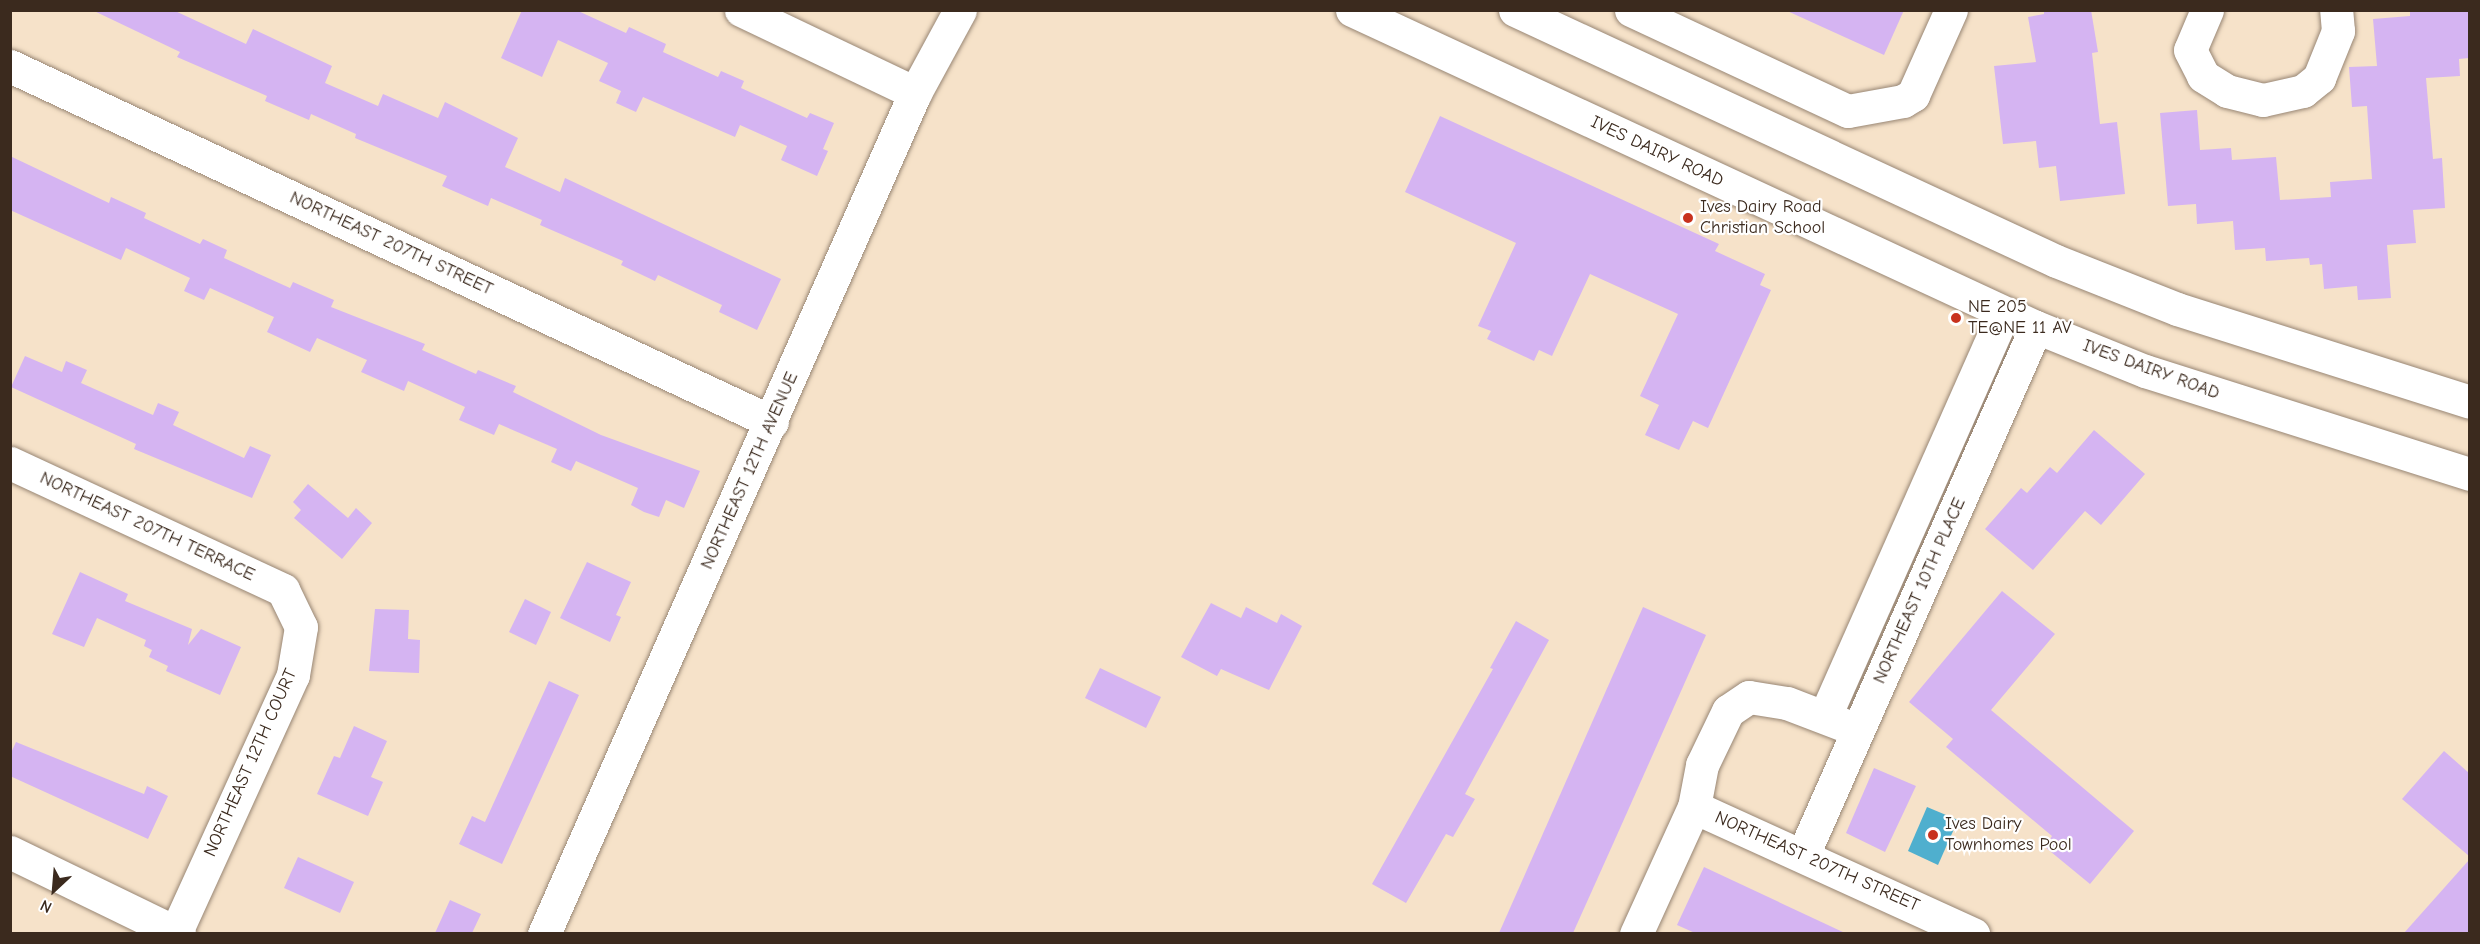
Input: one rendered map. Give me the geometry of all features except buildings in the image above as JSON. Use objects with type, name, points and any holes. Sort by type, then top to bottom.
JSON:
[{"type":"street","points":[[741,10],[915,93]]},
{"type":"street","name":"NORTHEAST 12TH AVENUE","points":[[544,933],[772,422],[915,93],[960,10]]},
{"type":"street","name":"IVES DAIRY ROAD","points":[[1353,10],[2036,327],[2145,371],[2469,474]]},
{"type":"street","points":[[1515,10],[2056,261],[2177,309],[2469,402]]},
{"type":"street","points":[[1631,10],[1848,111],[1904,101],[1913,95],[1951,10]]},
{"type":"street","points":[[2207,10],[2190,50],[2203,76],[2227,91],[2263,100],[2303,91],[2319,78],[2338,31],[2336,10]]},
{"type":"street","name":"NORTHEAST 207TH STREET","points":[[10,66],[772,422]]},
{"type":"street","name":"NORTHEAST 10TH PLACE","points":[[1825,716],[2004,313]]},
{"type":"street","name":"NORTHEAST 10TH PLACE","points":[[1803,855],[2036,327]]},
{"type":"street","name":"NORTHEAST 207TH TERRACE","points":[[10,463],[283,590]]},
{"type":"street","name":"NORTHEAST 12TH COURT","points":[[177,933],[292,675],[301,627],[283,590]]},
{"type":"street","points":[[1881,590],[1914,604]]},
{"type":"street","points":[[1636,933],[1694,807],[1702,765],[1728,711],[1749,697],[1788,703],[1858,730]]},
{"type":"street","name":"NORTHEAST 207TH STREET","points":[[1694,807],[1973,933]]},
{"type":"street","points":[[10,852],[177,933]]},
{"type":"water","name":"Ives Dairy Townhomes Pool","points":[[1927,807],[1958,820],[1938,865],[1908,851]]},
{"type":"place","name":"Ives Dairy Road Christian School","points":[[1688,218]]},
{"type":"place","name":"NE 205 TE@NE 11 AV","points":[[1956,318]]},
{"type":"place","name":"Ives Dairy Townhomes Pool","points":[[1933,835]]}]
